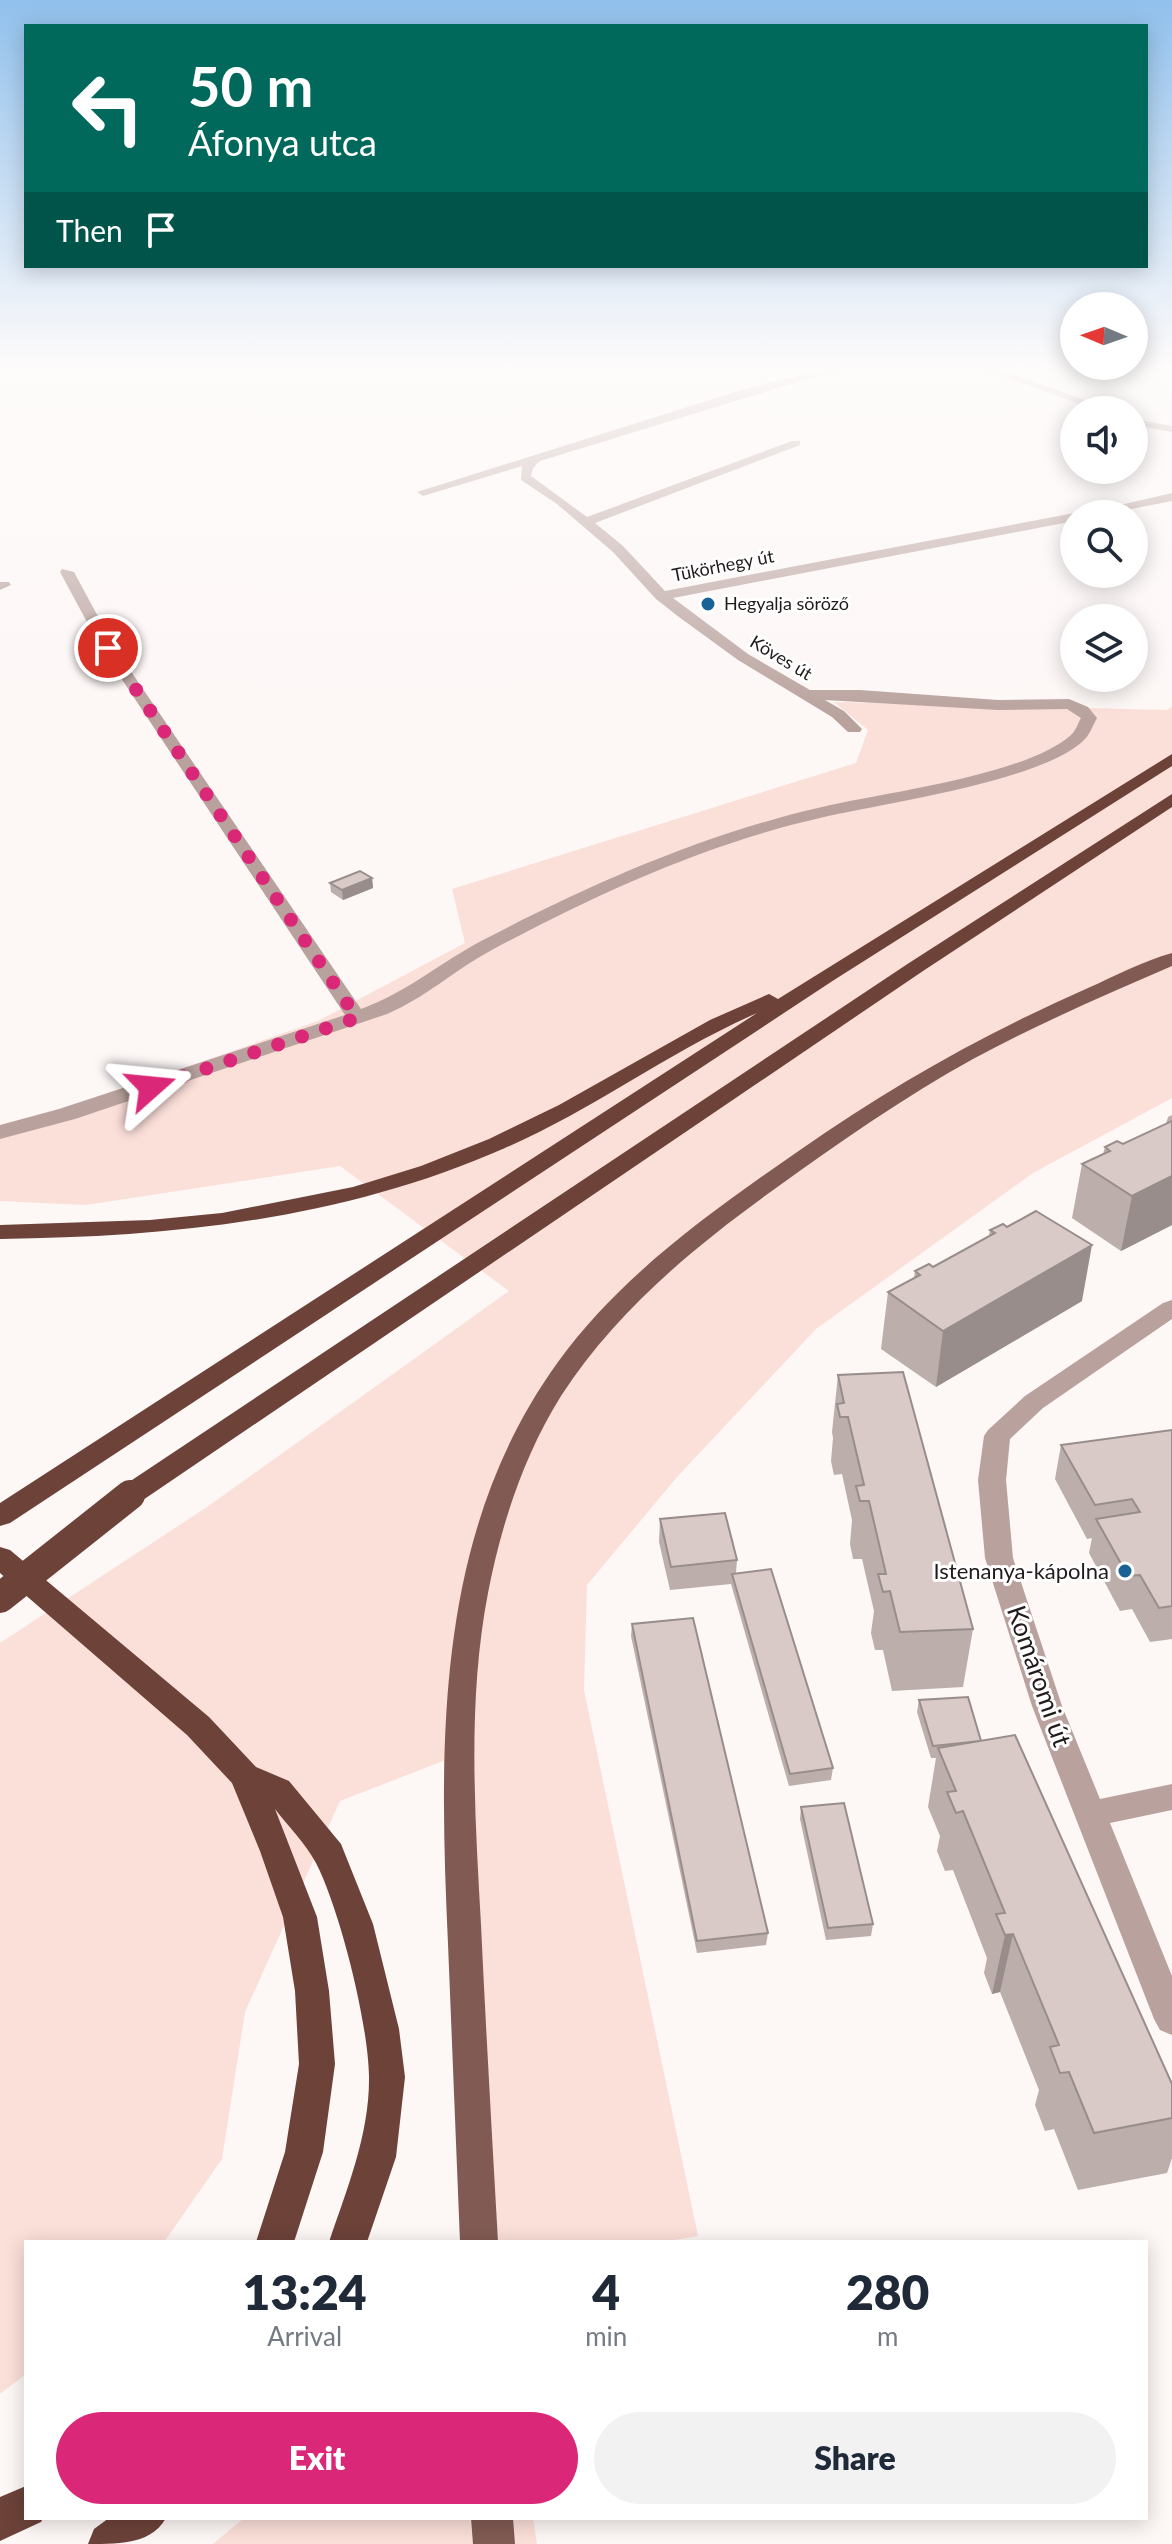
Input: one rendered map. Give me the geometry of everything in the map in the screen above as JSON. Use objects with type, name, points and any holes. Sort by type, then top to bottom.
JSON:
[{"type":"highway","points":[[0,1516],[827,976],[1172,759]]},
{"type":"highway","points":[[0,1583],[916,967],[1172,799]]},
{"type":"highway","points":[[0,1232],[172,1227],[232,1220],[349,1197],[490,1146],[568,1110],[727,1017],[827,976]]},
{"type":"highway","points":[[0,1598],[130,1495]]},
{"type":"highway","points":[[0,1557],[198,1726],[245,1776],[300,1917],[312,1991],[317,2064],[304,2152],[276,2240]]},
{"type":"highway","points":[[245,1776],[278,1790],[329,1854],[356,1924],[381,2029],[387,2077],[377,2157],[349,2240]]},
{"type":"highway","points":[[0,2520],[24,2508]]},
{"type":"highway","points":[[109,2544],[142,2520]]},
{"type":"main road","points":[[479,2240],[458,1803],[460,1725],[470,1624],[484,1548],[503,1492],[547,1398],[601,1325],[638,1289],[719,1219],[813,1150],[937,1071],[1014,1031],[1172,959]]},
{"type":"main road","points":[[492,2520],[494,2544]]},
{"type":"street","points":[[423,492],[454,483]]},
{"type":"street","name":"Köves út","points":[[534,483],[561,501],[618,549],[661,596],[743,657],[808,695],[854,729]]},
{"type":"street","points":[[585,522],[690,483]]},
{"type":"street","points":[[1148,502],[1172,497]]},
{"type":"street","name":"Tükörhegy út","points":[[661,596],[1060,520]]},
{"type":"street","points":[[67,572],[108,648],[357,1018]]},
{"type":"street","points":[[0,1132],[67,1114],[357,1018],[402,999],[473,953],[673,856],[738,834],[822,812],[967,783],[1014,768],[1081,736],[1089,718],[1082,710],[1069,704],[998,705],[860,695],[808,695]]},
{"type":"street","name":"Komáromi út","points":[[1172,1308],[1034,1402],[997,1436],[992,1480],[999,1558],[1047,1706],[1172,2019]]},
{"type":"street","points":[[1091,1814],[1172,1797]]},
{"type":"shaded area","points":[[834,702],[1167,710],[1172,707],[1172,1098],[1033,1173],[816,1329],[677,1477],[587,1585],[584,1690],[698,2236],[675,2240],[493,2240],[466,1752],[340,1801],[245,2012],[222,2159],[165,2240],[24,2240],[24,2376],[0,2394],[0,1643],[207,1507],[509,1291],[340,1166],[86,1205],[0,1201],[0,1132],[318,1021],[465,943],[452,889],[856,763],[868,730]]},
{"type":"shaded area","points":[[242,2520],[533,2520],[537,2544],[213,2544]]},
{"type":"building","points":[[360,871],[372,878],[342,890],[330,883]]},
{"type":"building","points":[[1172,1121],[1172,1176],[1132,1196],[1082,1164],[1110,1151],[1105,1147],[1117,1141],[1123,1144]]},
{"type":"building","points":[[1036,1211],[1092,1245],[943,1331],[888,1292],[920,1275],[915,1271],[929,1264],[933,1267],[995,1233],[990,1230],[1003,1224],[1007,1227]]},
{"type":"building","points":[[903,1372],[973,1629],[900,1632],[890,1591],[883,1592],[878,1574],[886,1574],[869,1501],[860,1501],[856,1486],[864,1485],[848,1417],[840,1417],[837,1404],[844,1403],[838,1375]]},
{"type":"building","points":[[1172,1430],[1172,1606],[1159,1608],[1140,1575],[1128,1576],[1096,1519],[1140,1512],[1132,1499],[1095,1505],[1061,1445]]},
{"type":"building","points":[[725,1513],[737,1560],[671,1567],[660,1519]]},
{"type":"building","points":[[771,1569],[833,1768],[790,1774],[732,1574]]},
{"type":"building","points":[[693,1618],[768,1933],[697,1941],[632,1624]]},
{"type":"building","points":[[968,1697],[981,1741],[933,1746],[919,1700]]},
{"type":"building","points":[[1015,1735],[1172,2084],[1172,2118],[1094,2133],[1069,2072],[1060,2073],[1050,2047],[1059,2045],[1013,1934],[1005,1935],[996,1914],[1005,1913],[963,1811],[956,1813],[947,1792],[956,1791],[938,1748]]},
{"type":"building","points":[[844,1803],[873,1924],[828,1928],[801,1807]]},
{"type":"place","name":"Hegyalja söröző","points":[[708,604]]},
{"type":"place","name":"Istenanya-kápolna","points":[[1125,1571]]},
{"type":"route","points":[[108,648],[357,1018],[151,1087]]}]
